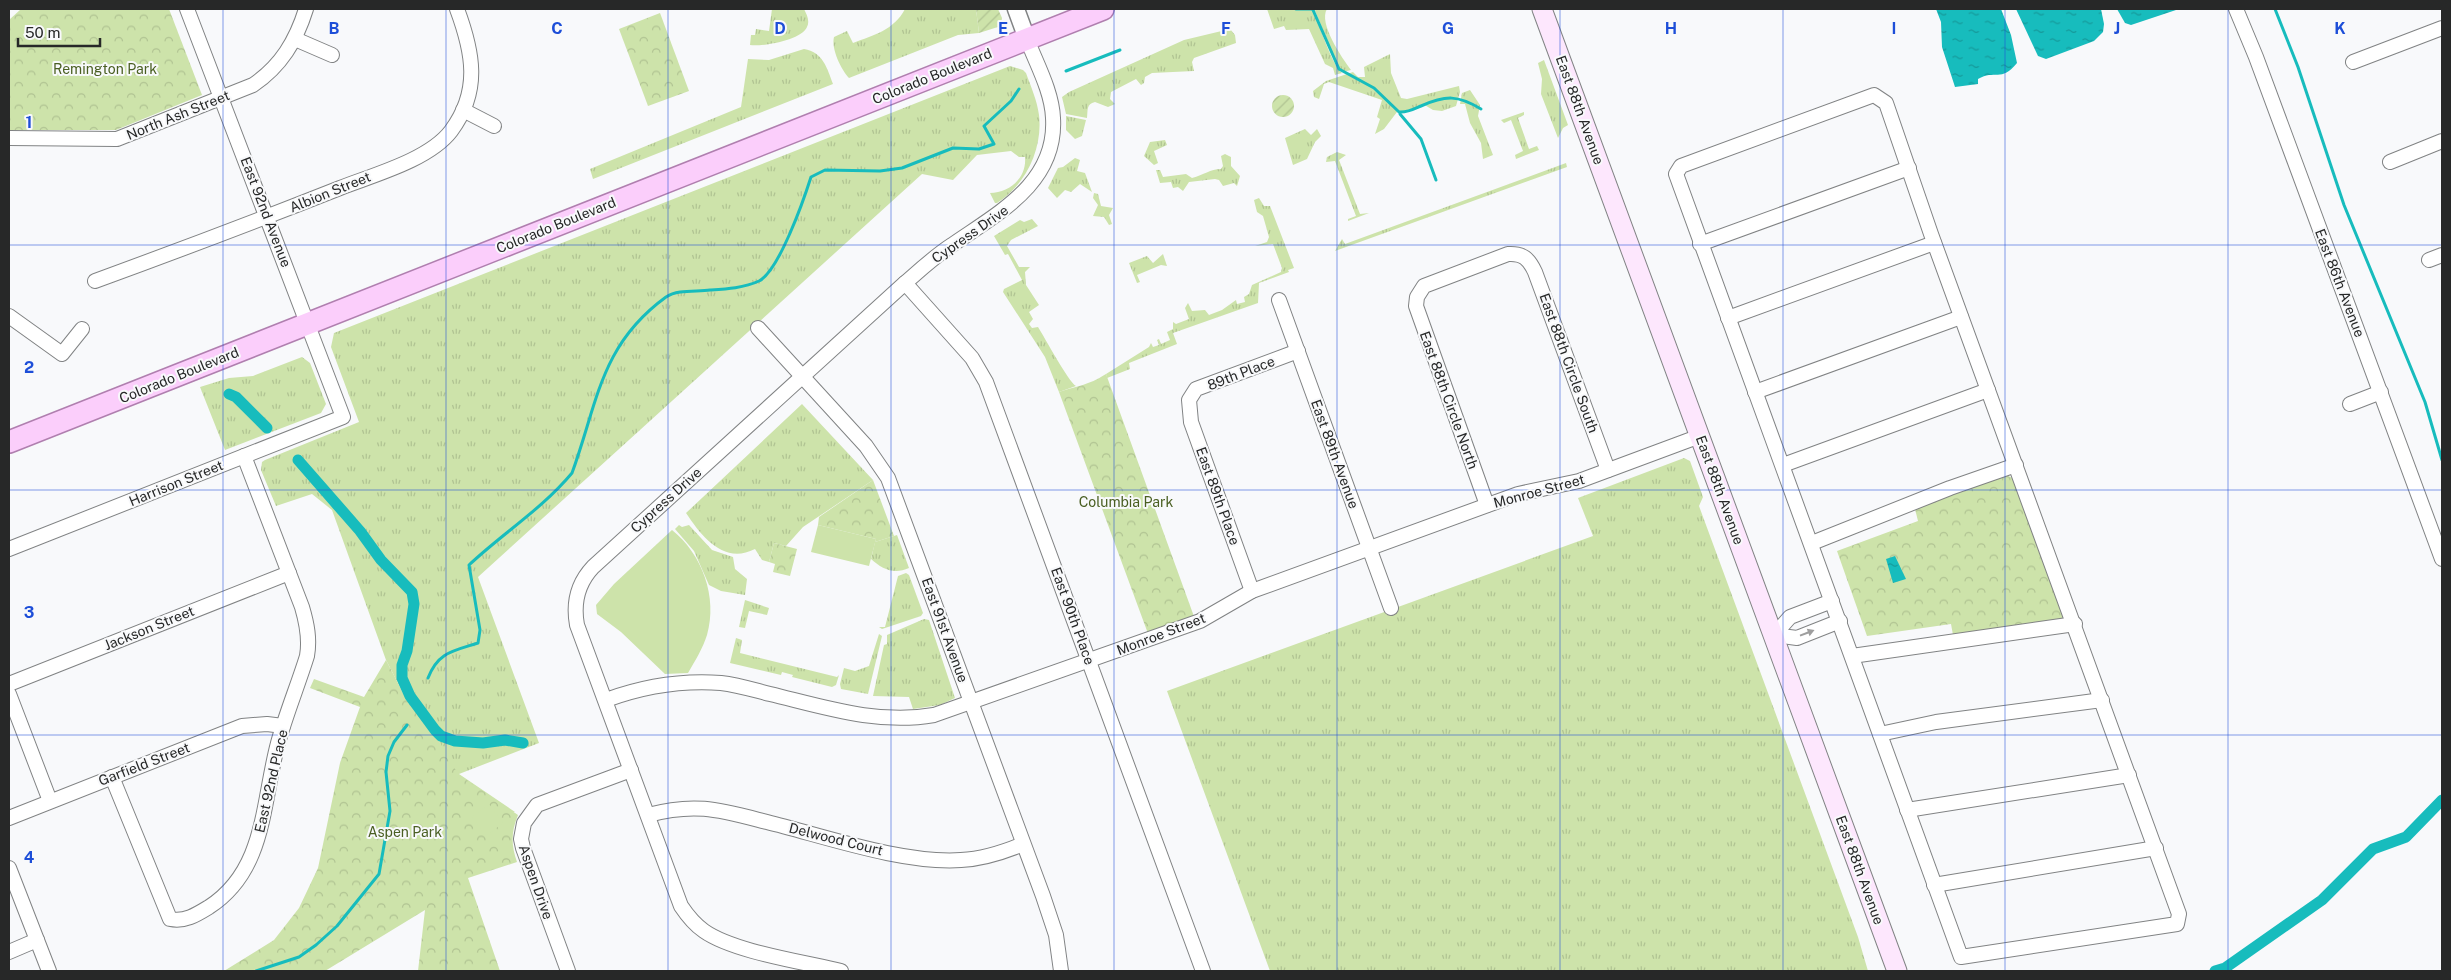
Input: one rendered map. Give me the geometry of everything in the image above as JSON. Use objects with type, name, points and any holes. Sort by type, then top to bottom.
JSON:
[{"type":"main road","name":"Colorado Boulevard","points":[[9,442],[1103,9]]},
{"type":"main road","name":"East 88th Avenue","points":[[1542,9],[1897,971]]},
{"type":"street","name":"East 92nd Avenue","points":[[187,9],[343,417]]},
{"type":"street","name":"North Ash Street","points":[[9,138],[117,139],[253,85],[267,75],[295,39],[306,9]]},
{"type":"street","name":"Albion Street","points":[[95,281],[268,217],[425,152],[450,133],[463,110],[469,88],[472,65],[469,43],[456,9]]},
{"type":"street","points":[[1016,9],[1027,39]]},
{"type":"street","name":"East 86th Avenue","points":[[2236,9],[2256,57],[2442,559]]},
{"type":"street","points":[[2353,62],[2442,28]]},
{"type":"street","points":[[295,39],[332,56]]},
{"type":"street","name":"Cypress Drive","points":[[841,971],[739,946],[714,937],[697,926],[681,906],[577,625],[577,598],[583,580],[593,567],[904,283],[952,245],[1014,203],[1028,189],[1045,162],[1050,146],[1053,118],[1047,91],[1027,39]]},
{"type":"street","points":[[1874,95],[1886,103],[1934,243],[2156,848],[2179,914],[2177,924],[1961,957],[1812,543],[1700,244],[1676,174],[1681,166],[1874,95]]},
{"type":"street","points":[[463,110],[494,126]]},
{"type":"street","points":[[2390,162],[2442,141]]},
{"type":"street","points":[[1700,244],[1909,168]]},
{"type":"street","points":[[1728,318],[1934,243]]},
{"type":"street","name":"East 88th Circle North","points":[[1487,505],[1418,318],[1416,306],[1419,294],[1424,286],[1433,282],[1508,254],[1517,254],[1526,258]]},
{"type":"street","points":[[2428,260],[2442,255]]},
{"type":"street","name":"East 88th Circle South","points":[[1526,258],[1536,272],[1608,470]]},
{"type":"street","name":"East 90th Place","points":[[904,283],[972,358],[986,382],[1204,971]]},
{"type":"street","name":"East 89th Avenue","points":[[1279,300],[1391,608]]},
{"type":"street","points":[[9,316],[62,354],[82,329]]},
{"type":"street","points":[[1755,392],[1961,317]]},
{"type":"street","name":"East 91st Avenue","points":[[758,328],[866,446],[888,478],[1056,935],[1061,971]]},
{"type":"street","name":"89th Place","points":[[1189,400],[1196,390],[1298,351]]},
{"type":"street","points":[[1783,465],[1988,390]]},
{"type":"street","points":[[2350,404],[2381,392]]},
{"type":"street","name":"East 89th Place","points":[[1189,400],[1191,422],[1252,591]]},
{"type":"street","name":"Harrison Street","points":[[9,549],[343,417]]},
{"type":"street","name":"Monroe Street","points":[[606,700],[644,688],[694,682],[737,686],[855,715],[883,718],[920,718],[972,703],[1200,621],[1252,591],[1487,505],[1518,494],[1579,481],[1700,436]]},
{"type":"street","name":"East 92nd Place","points":[[112,777],[165,911],[170,919],[186,919],[196,915],[230,890],[250,862],[259,832],[272,766],[309,645],[306,620],[244,456]]},
{"type":"street","points":[[1812,543],[1955,486],[2016,465]]},
{"type":"street","name":"Jackson Street","points":[[9,684],[289,573]]},
{"type":"street","points":[[1774,635],[1790,618],[1832,601]]},
{"type":"street","points":[[1774,635],[1797,638],[1840,621]]},
{"type":"street","points":[[1852,656],[2075,624]]},
{"type":"street","points":[[9,694],[50,801]]},
{"type":"street","points":[[1880,734],[1936,722],[2102,700]]},
{"type":"street","name":"Garfield Street","points":[[9,818],[242,726],[254,724],[283,726]]},
{"type":"street","name":"Aspen Drive","points":[[568,971],[523,848],[521,839],[524,823],[537,805],[631,770]]},
{"type":"street","points":[[1907,810],[2129,775]]},
{"type":"street","name":"Delwood Court","points":[[648,815],[668,810],[707,808],[902,856],[938,860],[962,860],[983,857],[1024,844]]},
{"type":"street","points":[[1934,885],[2156,848]]},
{"type":"street","points":[[9,868],[49,971]]},
{"type":"street","points":[[9,952],[37,940]]},
{"type":"green space","name":"Remington Park","points":[[21,9],[169,9],[202,95],[116,130],[9,130],[9,20]]},
{"type":"green space","points":[[772,9],[804,9],[808,25],[804,32],[790,39],[772,44],[750,45],[751,35],[755,35],[756,29],[769,31]]},
{"type":"green space","points":[[905,9],[976,9],[979,33],[958,35],[849,78],[837,59],[833,42],[834,37],[847,31],[853,43],[883,31],[895,22]]},
{"type":"green space","points":[[976,9],[998,9],[1002,18],[1001,26],[979,33]]},
{"type":"green space","points":[[1267,9],[1312,9],[1329,52],[1342,73],[1335,75],[1333,68],[1325,64],[1309,29],[1286,30],[1284,26],[1274,29]]},
{"type":"green space","points":[[1316,9],[1327,9],[1325,15],[1328,31],[1351,70],[1343,72],[1339,68],[1315,11]]},
{"type":"green space","points":[[660,13],[689,91],[648,106],[619,29]]},
{"type":"green space","points":[[1230,29],[1235,35],[1236,43],[1194,58],[1192,62],[1194,71],[1152,73],[1145,77],[1144,83],[1141,85],[1136,79],[1111,92],[1110,99],[1115,104],[1108,107],[1095,102],[1090,104],[1087,118],[1066,114],[1062,97],[1069,92],[1184,40]]},
{"type":"green space","points":[[804,49],[816,53],[820,57],[833,84],[593,179],[590,169],[741,107],[748,59],[769,60]]},
{"type":"green space","points":[[1390,54],[1391,73],[1401,98],[1407,99],[1459,86],[1460,92],[1456,106],[1442,111],[1433,110],[1423,104],[1409,111],[1397,112],[1384,129],[1375,134],[1380,119],[1377,117],[1382,100],[1329,82],[1324,84],[1319,99],[1314,97],[1313,91],[1326,81],[1353,72],[1358,77],[1365,77],[1364,67]]},
{"type":"green space","points":[[1544,60],[1568,125],[1563,128],[1558,138],[1541,94],[1542,79],[1538,63]]},
{"type":"green space","points":[[1010,66],[1023,70],[1026,73],[1037,104],[1040,128],[1035,153],[1030,165],[1024,176],[1007,195],[995,203],[990,193],[1010,187],[1020,178],[1025,165],[1025,157],[1019,157],[1011,151],[977,155],[953,180],[922,174],[478,577],[539,743],[459,774],[515,812],[473,817],[439,741],[403,693],[386,660],[332,510],[312,494],[276,506],[261,470],[262,462],[265,460],[359,422],[331,347],[334,333]]},
{"type":"green space","points":[[1470,90],[1480,105],[1478,116],[1493,155],[1483,159],[1481,143],[1470,123],[1465,104],[1460,104],[1462,93]]},
{"type":"green space","points":[[1283,95],[1291,98],[1294,106],[1291,114],[1283,117],[1275,114],[1272,106],[1275,98]]},
{"type":"green space","points":[[1524,112],[1524,115],[1518,118],[1529,149],[1537,146],[1539,150],[1516,159],[1515,155],[1523,151],[1511,120],[1504,123],[1501,120]]},
{"type":"green space","points":[[1066,116],[1086,120],[1082,136],[1075,139],[1066,130]]},
{"type":"green space","points":[[1305,129],[1311,135],[1317,129],[1321,136],[1315,142],[1307,159],[1293,165],[1285,138]]},
{"type":"green space","points":[[1165,140],[1167,145],[1154,151],[1158,163],[1154,165],[1144,156],[1150,142]]},
{"type":"green space","points":[[1337,152],[1346,155],[1339,160],[1360,214],[1369,213],[1348,221],[1348,219],[1356,216],[1335,161],[1326,162],[1327,157]]},
{"type":"green space","points":[[1225,154],[1231,157],[1231,166],[1240,176],[1237,186],[1234,183],[1223,186],[1219,180],[1215,179],[1189,182],[1183,191],[1178,187],[1173,188],[1171,182],[1160,183],[1156,170],[1160,170],[1163,177],[1186,174],[1192,178],[1221,169],[1223,166],[1221,156]]},
{"type":"green space","points":[[1075,158],[1080,160],[1077,171],[1085,173],[1092,192],[1080,184],[1071,192],[1065,190],[1057,198],[1048,188],[1058,168],[1063,167]]},
{"type":"green space","points":[[1566,163],[1567,167],[1335,251],[1342,239],[1345,244]]},
{"type":"green space","points":[[1094,193],[1098,194],[1101,206],[1113,208],[1109,215],[1112,224],[1109,225],[1104,217],[1093,216],[1098,205],[1093,198]]},
{"type":"green space","points":[[1259,198],[1264,206],[1270,206],[1294,268],[1288,270],[1289,272],[1259,283],[1258,303],[1173,333],[1177,344],[1129,363],[1130,369],[1107,378],[1106,374],[1149,347],[1151,343],[1153,347],[1159,345],[1157,340],[1159,339],[1161,344],[1170,340],[1167,332],[1173,329],[1173,322],[1176,324],[1189,319],[1185,308],[1188,303],[1192,311],[1205,310],[1209,315],[1222,310],[1236,300],[1237,304],[1245,302],[1244,297],[1249,294],[1252,285],[1281,272],[1282,268],[1273,244],[1255,246],[1267,242],[1269,237],[1263,216],[1257,212],[1254,200]]},
{"type":"green space","points":[[1032,219],[1038,226],[1011,240],[1007,246],[1019,267],[1030,267],[1025,272],[1026,285],[1039,305],[1029,312],[1033,319],[1029,324],[1032,328],[1038,327],[1062,368],[1076,386],[1059,392],[1045,357],[1003,292],[1004,289],[1022,280],[1008,254],[1005,255],[994,236],[1020,220],[1024,222]]},
{"type":"green space","points":[[1163,254],[1167,266],[1161,265],[1137,275],[1140,282],[1137,283],[1129,263],[1147,256],[1153,263]]},
{"type":"green space","points":[[302,357],[310,363],[326,404],[321,413],[225,450],[200,387],[229,378],[253,376]]},
{"type":"green space","name":"Columbia Park","points":[[1106,374],[1196,622],[1150,639],[1059,392],[1088,383]]},
{"type":"green space","points":[[802,404],[873,480],[803,527],[786,546],[774,543],[769,562],[762,560],[755,549],[733,554],[715,546],[699,531],[686,513]]},
{"type":"green space","points":[[1684,458],[1690,461],[1703,497],[1699,506],[1858,937],[1868,971],[1270,971],[1167,691],[1593,536],[1578,498]]},
{"type":"green space","points":[[2006,475],[2015,479],[2064,616],[2061,620],[1953,635],[1951,624],[1867,636],[1837,551],[1918,521],[1915,509],[1918,507]]},
{"type":"green space","points":[[873,480],[894,536],[875,542],[876,539],[818,525],[819,517]]},
{"type":"green space","points":[[679,525],[682,527],[689,525],[712,550],[733,557],[735,569],[747,579],[745,595],[721,591],[709,585],[694,551],[675,529]]},
{"type":"green space","points":[[818,525],[876,539],[869,566],[811,552]]},
{"type":"green space","points":[[672,530],[692,551],[705,577],[709,591],[710,621],[703,645],[688,673],[665,674],[621,632],[597,614],[596,605],[614,584]]},
{"type":"green space","points":[[897,535],[909,568],[893,571],[879,566],[871,559],[875,542]]},
{"type":"green space","points":[[774,543],[797,549],[790,576],[773,572],[775,564],[769,562]]},
{"type":"green space","points":[[906,573],[909,575],[923,613],[921,616],[882,629],[879,627],[885,627],[898,576]]},
{"type":"green space","points":[[745,600],[769,608],[767,615],[749,611],[745,628],[739,627]]},
{"type":"green space","points":[[924,619],[929,620],[955,698],[940,705],[913,709],[909,697],[873,696],[884,645],[887,644],[887,635]]},
{"type":"green space","points":[[879,634],[882,636],[868,694],[841,689],[840,684],[844,668],[855,671],[869,666]]},
{"type":"green space","points":[[736,638],[742,640],[740,653],[837,677],[839,675],[836,685],[832,687],[792,677],[793,675],[782,672],[781,675],[730,663]]},
{"type":"green space","name":"Aspen Park","points":[[386,660],[403,693],[439,741],[458,774],[518,815],[513,839],[517,862],[468,878],[500,971],[418,971],[425,910],[325,971],[224,971],[274,940],[299,908],[318,868],[340,763],[360,707],[310,688],[314,679],[364,697]]},
{"type":"green space","points":[[489,804],[503,823],[486,836],[472,817]]},
{"type":"water","points":[[1936,9],[2001,9],[2011,35],[2017,63],[2007,73],[1984,76],[1978,79],[1978,84],[1955,87],[1942,47],[1941,22]]},
{"type":"water","points":[[2016,9],[2101,9],[2104,24],[2103,32],[2094,41],[2046,59],[2038,56]]},
{"type":"water","points":[[2117,9],[2179,9],[2131,25],[2125,23]]},
{"type":"water","points":[[1895,556],[1906,579],[1893,583],[1886,559]]},
{"type":"waterway","points":[[1296,9],[1314,9]]},
{"type":"waterway","points":[[2275,9],[2298,67],[2344,205],[2425,402],[2442,460]]},
{"type":"waterway","points":[[1313,10],[1339,69],[1374,88],[1399,112],[1405,112],[1445,98],[1465,101],[1481,109]]},
{"type":"waterway","points":[[1066,71],[1120,50]]},
{"type":"waterway","points":[[428,678],[432,669],[447,654],[478,643],[480,630],[469,565],[548,498],[572,473],[604,376],[614,355],[627,335],[644,315],[671,294],[735,288],[759,281],[767,275],[775,264],[790,233],[811,177],[825,170],[880,171],[902,168],[953,148],[979,149],[994,144],[984,126],[1011,101],[1019,89]]},
{"type":"waterway","points":[[1400,114],[1421,139],[1436,180]]},
{"type":"waterway","points":[[229,394],[236,397],[267,428]]},
{"type":"waterway","points":[[298,460],[360,531],[381,560],[412,592],[414,604],[407,651],[402,665],[402,678],[410,696],[435,730],[441,736],[455,741],[483,743],[505,740],[523,743]]},
{"type":"waterway","points":[[256,971],[299,957],[316,945],[337,926],[379,874],[390,811],[386,772],[388,756],[394,742],[407,725]]},
{"type":"waterway","points":[[2215,971],[2225,968],[2322,900],[2373,849],[2406,837],[2442,800]]}]
